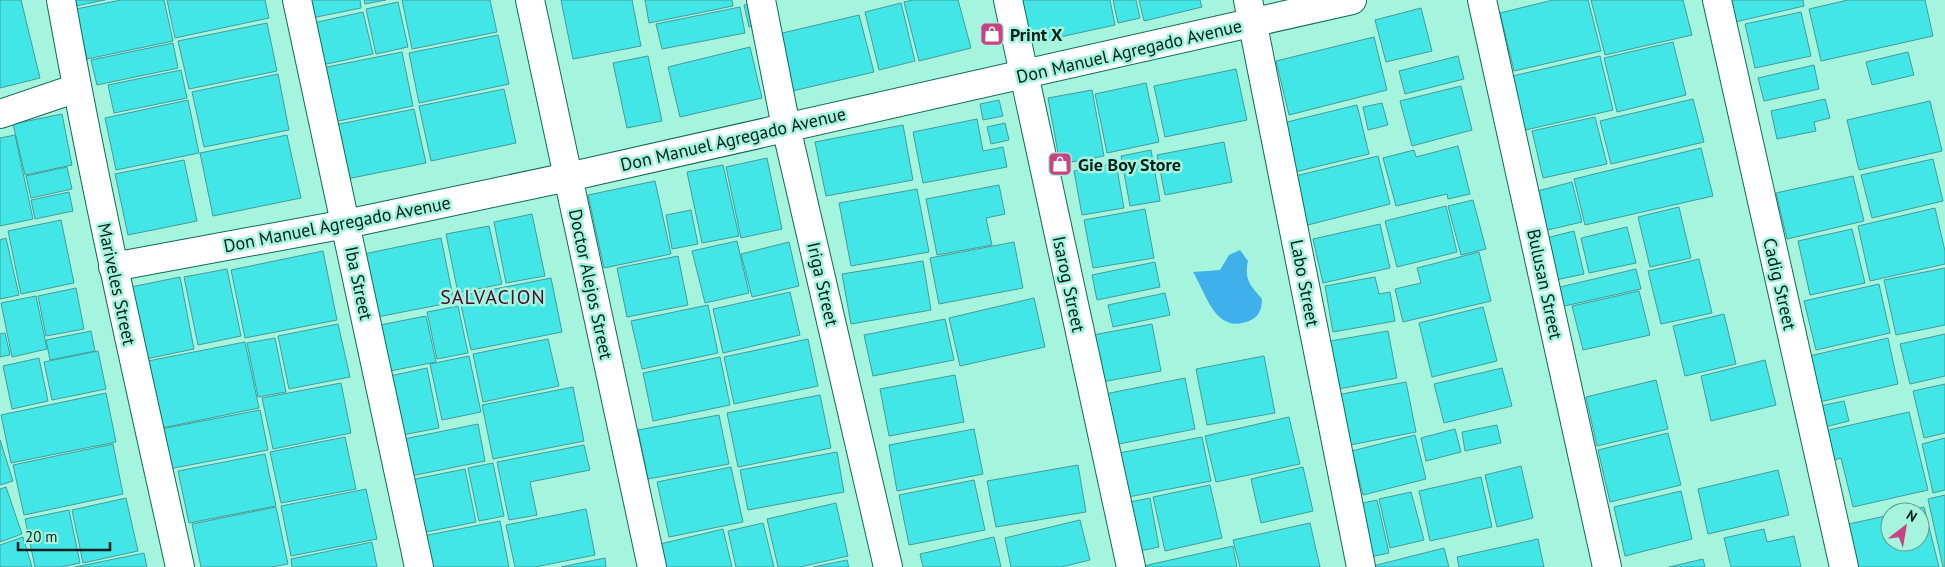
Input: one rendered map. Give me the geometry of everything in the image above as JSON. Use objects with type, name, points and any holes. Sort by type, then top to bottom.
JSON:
[{"type":"street","name":"Mariveles Street","points":[[61,0],[113,267],[180,567]]},
{"type":"street","name":"Iba Street","points":[[297,0],[419,567]]},
{"type":"street","name":"Doctor Alejos Street","points":[[530,0],[652,567]]},
{"type":"street","name":"Iriga Street","points":[[761,0],[786,127],[888,567]]},
{"type":"street","name":"Isarog Street","points":[[1008,0],[1131,567]]},
{"type":"street","name":"Don Manuel Agregado Avenue","points":[[113,267],[346,224],[568,177],[1024,75],[1250,11],[1352,0]]},
{"type":"street","name":"Bulusan Street","points":[[1482,0],[1607,567]]},
{"type":"street","name":"Cadig Street","points":[[1717,0],[1844,567]]},
{"type":"street","name":"Labo Street","points":[[1250,11],[1361,567]]},
{"type":"street","points":[[0,114],[77,88]]},
{"type":"water","points":[[1240,250],[1248,261],[1247,273],[1249,282],[1262,299],[1258,315],[1249,321],[1237,324],[1228,322],[1213,310],[1193,272],[1220,270],[1229,255]]},
{"type":"building","points":[[0,0],[21,0],[40,78],[0,88]]},
{"type":"building","points":[[75,0],[105,0],[76,6]]},
{"type":"building","points":[[121,0],[164,0],[173,41],[87,59],[76,9]]},
{"type":"building","points":[[167,0],[265,0],[269,18],[175,38]]},
{"type":"building","points":[[304,0],[360,0],[361,8],[307,19]]},
{"type":"building","points":[[364,0],[386,0],[365,4]]},
{"type":"building","points":[[402,0],[490,0],[497,32],[412,49]]},
{"type":"building","points":[[561,0],[632,0],[641,46],[573,59]]},
{"type":"building","points":[[645,0],[732,0],[733,6],[649,23]]},
{"type":"building","points":[[913,0],[958,0],[971,48],[919,61],[904,2]]},
{"type":"building","points":[[1018,0],[1110,0],[1115,25],[1028,44]]},
{"type":"building","points":[[1113,0],[1136,0],[1140,18],[1118,23]]},
{"type":"building","points":[[1139,0],[1200,0],[1202,7],[1144,21]]},
{"type":"building","points":[[1553,0],[1588,0],[1601,51],[1514,71],[1500,13]]},
{"type":"building","points":[[1591,0],[1683,0],[1692,35],[1605,55]]},
{"type":"building","points":[[1725,0],[1803,0],[1804,6],[1731,23]]},
{"type":"building","points":[[1848,0],[1925,0],[1933,36],[1821,61],[1809,9]]},
{"type":"building","points":[[398,2],[408,47],[376,54],[366,9]]},
{"type":"building","points":[[755,3],[760,25],[749,27],[744,5]]},
{"type":"building","points":[[901,3],[915,61],[879,70],[865,12]]},
{"type":"building","points":[[740,7],[745,33],[662,49],[656,24]]},
{"type":"building","points":[[1421,8],[1432,51],[1386,62],[1375,20]]},
{"type":"building","points":[[363,12],[373,54],[322,65],[313,23]]},
{"type":"building","points":[[1801,12],[1811,56],[1755,68],[1745,24]]},
{"type":"building","points":[[859,15],[874,72],[788,92],[774,35]]},
{"type":"building","points":[[267,23],[277,71],[189,89],[178,41]]},
{"type":"building","points":[[498,35],[509,84],[419,103],[409,53]]},
{"type":"building","points":[[1374,37],[1387,90],[1289,115],[1276,61]]},
{"type":"building","points":[[1673,42],[1686,95],[1617,112],[1604,58]]},
{"type":"building","points":[[173,43],[178,68],[97,85],[91,60]]},
{"type":"building","points":[[750,47],[762,98],[680,117],[668,67]]},
{"type":"building","points":[[402,52],[413,106],[333,122],[322,68]]},
{"type":"building","points":[[1908,52],[1914,75],[1872,85],[1866,62]]},
{"type":"building","points":[[648,56],[662,121],[627,128],[613,63]]},
{"type":"building","points":[[1458,56],[1464,79],[1405,94],[1399,71]]},
{"type":"building","points":[[1600,56],[1613,110],[1521,131],[1508,77]]},
{"type":"building","points":[[1814,65],[1819,89],[1764,101],[1758,78]]},
{"type":"building","points":[[1236,69],[1247,120],[1165,137],[1154,86]]},
{"type":"building","points":[[181,70],[187,98],[114,113],[108,85]]},
{"type":"building","points":[[278,74],[289,130],[204,147],[192,92]]},
{"type":"building","points":[[1146,83],[1159,142],[1107,153],[1095,94]]},
{"type":"building","points":[[1461,86],[1472,130],[1412,146],[1400,101]]},
{"type":"building","points":[[504,89],[516,143],[431,161],[419,106]]},
{"type":"building","points":[[1092,90],[1104,156],[1060,164],[1048,98]]},
{"type":"building","points":[[1693,99],[1704,142],[1611,164],[1600,121]]},
{"type":"building","points":[[1825,99],[1830,118],[1814,122],[1816,131],[1777,139],[1771,111]]},
{"type":"building","points":[[188,100],[199,153],[116,170],[105,118]]},
{"type":"building","points":[[999,100],[1003,116],[983,120],[980,104]]},
{"type":"building","points":[[1930,101],[1942,151],[1859,170],[1847,120]]},
{"type":"building","points":[[1382,103],[1388,125],[1368,130],[1363,107]]},
{"type":"building","points":[[1357,105],[1369,154],[1295,172],[1283,123]]},
{"type":"building","points":[[414,109],[426,163],[347,179],[335,125]]},
{"type":"building","points":[[62,114],[72,165],[25,175],[13,124]]},
{"type":"building","points":[[1595,117],[1607,164],[1543,178],[1532,131]]},
{"type":"building","points":[[977,119],[983,151],[1003,147],[1007,167],[923,183],[913,132]]},
{"type":"building","points":[[1005,123],[1009,140],[991,144],[987,127]]},
{"type":"building","points":[[903,125],[913,180],[826,196],[815,142]]},
{"type":"building","points":[[15,135],[33,219],[0,226],[0,138]]},
{"type":"building","points":[[287,135],[301,198],[213,216],[200,153]]},
{"type":"building","points":[[1224,142],[1232,182],[1165,195],[1157,155]]},
{"type":"building","points":[[1458,146],[1470,194],[1448,199],[1447,194],[1396,206],[1383,158],[1414,150],[1416,157]]},
{"type":"building","points":[[1701,148],[1713,196],[1585,225],[1574,179]]},
{"type":"building","points":[[1151,150],[1160,201],[1130,206],[1121,156]]},
{"type":"building","points":[[1378,156],[1390,204],[1300,227],[1287,178]]},
{"type":"building","points":[[767,158],[782,229],[741,238],[726,167]]},
{"type":"building","points":[[1933,159],[1943,201],[1872,218],[1861,175]]},
{"type":"building","points":[[184,160],[197,221],[128,235],[115,174]]},
{"type":"building","points":[[1116,163],[1124,208],[1082,215],[1074,171]]},
{"type":"building","points":[[723,165],[739,236],[702,243],[687,172]]},
{"type":"building","points":[[67,167],[72,189],[31,198],[26,176]]},
{"type":"building","points":[[1853,176],[1864,221],[1787,239],[1776,193]]},
{"type":"building","points":[[655,181],[671,254],[604,268],[588,195]]},
{"type":"building","points":[[1572,182],[1582,222],[1539,232],[1530,193]]},
{"type":"building","points":[[999,185],[1005,214],[986,218],[992,245],[937,255],[926,199]]},
{"type":"building","points":[[917,189],[929,252],[851,266],[839,203]]},
{"type":"building","points":[[69,192],[73,211],[35,219],[31,200]]},
{"type":"building","points":[[1473,200],[1486,249],[1461,255],[1448,206]]},
{"type":"building","points":[[1446,206],[1457,252],[1397,267],[1385,221]]},
{"type":"building","points":[[1679,207],[1691,258],[1650,267],[1638,217]]},
{"type":"building","points":[[1935,208],[1945,251],[1945,264],[1870,281],[1858,226]]},
{"type":"building","points":[[1145,209],[1154,258],[1093,268],[1084,220]]},
{"type":"building","points":[[691,210],[698,244],[672,249],[666,215]]},
{"type":"building","points":[[532,214],[545,276],[506,283],[494,222]]},
{"type":"building","points":[[61,220],[74,283],[21,294],[8,231]]},
{"type":"building","points":[[1380,224],[1390,268],[1323,283],[1313,239]]},
{"type":"building","points":[[489,226],[502,284],[458,293],[446,234]]},
{"type":"building","points":[[1627,227],[1636,263],[1589,273],[1581,238]]},
{"type":"building","points":[[1852,229],[1865,283],[1810,295],[1798,241]]},
{"type":"building","points":[[1574,231],[1584,274],[1556,280],[1546,238]]},
{"type":"building","points":[[6,238],[19,295],[0,299],[0,240]]},
{"type":"building","points":[[441,238],[454,302],[372,318],[359,255]]},
{"type":"building","points":[[737,241],[749,293],[705,303],[692,251]]},
{"type":"building","points":[[789,242],[799,286],[752,297],[741,254]]},
{"type":"building","points":[[1014,242],[1023,288],[939,304],[930,258]]},
{"type":"building","points":[[323,251],[337,320],[245,338],[231,270]]},
{"type":"building","points":[[1479,252],[1491,301],[1403,322],[1395,289],[1421,283],[1417,268]]},
{"type":"building","points":[[678,256],[688,305],[627,317],[617,268]]},
{"type":"building","points":[[1699,259],[1712,313],[1661,324],[1648,271]]},
{"type":"building","points":[[923,261],[931,310],[851,324],[842,274]]},
{"type":"building","points":[[1155,262],[1160,287],[1097,300],[1092,275]]},
{"type":"building","points":[[1945,268],[1945,325],[1896,335],[1884,280]]},
{"type":"building","points":[[227,269],[241,336],[198,345],[184,277]]},
{"type":"building","points":[[1636,269],[1641,289],[1560,307],[1556,288]]},
{"type":"building","points":[[180,277],[194,349],[146,359],[131,287]]},
{"type":"building","points":[[1375,277],[1379,294],[1390,292],[1395,321],[1333,332],[1325,286]]},
{"type":"building","points":[[551,278],[562,332],[471,350],[459,296]]},
{"type":"building","points":[[1879,284],[1890,333],[1816,350],[1804,301]]},
{"type":"building","points":[[76,288],[84,329],[46,336],[38,296]]},
{"type":"building","points":[[1639,291],[1650,335],[1583,350],[1572,306]]},
{"type":"building","points":[[790,292],[800,335],[723,353],[713,309]]},
{"type":"building","points":[[1165,293],[1170,315],[1113,327],[1108,305]]},
{"type":"building","points":[[36,296],[47,349],[12,357],[1,303]]},
{"type":"building","points":[[1034,298],[1045,347],[960,366],[949,318]]},
{"type":"building","points":[[708,305],[718,353],[642,369],[631,321]]},
{"type":"building","points":[[458,306],[468,353],[437,359],[427,312]]},
{"type":"building","points":[[1483,307],[1497,361],[1432,377],[1419,323]]},
{"type":"building","points":[[1724,314],[1736,364],[1685,376],[1673,326]]},
{"type":"building","points":[[426,316],[436,362],[390,371],[380,325]]},
{"type":"building","points":[[945,319],[954,360],[873,376],[864,335]]},
{"type":"building","points":[[338,324],[350,377],[289,389],[278,336]]},
{"type":"building","points":[[1152,324],[1161,371],[1102,382],[1093,335]]},
{"type":"building","points":[[91,331],[95,351],[50,360],[46,340]]},
{"type":"building","points":[[1388,331],[1397,378],[1328,391],[1319,343]]},
{"type":"building","points":[[5,333],[10,355],[0,357],[0,334]]},
{"type":"building","points":[[1945,334],[1945,376],[1910,384],[1900,344]]},
{"type":"building","points":[[275,338],[286,392],[258,397],[247,343]]},
{"type":"building","points":[[1888,338],[1898,384],[1815,403],[1805,357]]},
{"type":"building","points":[[548,339],[559,386],[483,402],[473,354]]},
{"type":"building","points":[[808,339],[818,386],[734,404],[724,357]]},
{"type":"building","points":[[245,342],[259,408],[162,428],[148,361]]},
{"type":"building","points":[[98,351],[106,389],[52,400],[44,362]]},
{"type":"building","points":[[469,356],[481,412],[442,420],[430,364]]},
{"type":"building","points":[[1264,356],[1275,413],[1207,425],[1196,369]]},
{"type":"building","points":[[720,357],[730,405],[653,421],[643,373]]},
{"type":"building","points":[[39,358],[48,401],[12,409],[3,366]]},
{"type":"building","points":[[1765,360],[1776,405],[1711,421],[1701,376]]},
{"type":"building","points":[[427,368],[439,428],[397,436],[385,377]]},
{"type":"building","points":[[1502,368],[1512,406],[1444,423],[1434,384]]},
{"type":"building","points":[[955,375],[964,422],[889,436],[880,389]]},
{"type":"building","points":[[1185,378],[1195,429],[1114,445],[1105,394]]},
{"type":"building","points":[[1656,380],[1668,429],[1597,446],[1586,397]]},
{"type":"building","points":[[1406,382],[1416,432],[1335,448],[1326,397]]},
{"type":"building","points":[[341,383],[351,433],[273,449],[262,398]]},
{"type":"building","points":[[1945,384],[1945,433],[1924,438],[1913,391]]},
{"type":"building","points":[[573,387],[584,441],[493,459],[482,405]]},
{"type":"building","points":[[106,393],[116,442],[11,463],[1,415]]},
{"type":"building","points":[[820,395],[831,448],[738,467],[727,413]]},
{"type":"building","points":[[1844,401],[1849,421],[1825,427],[1820,406]]},
{"type":"building","points":[[260,410],[268,450],[169,469],[161,429]]},
{"type":"building","points":[[1909,412],[1928,490],[1853,507],[1841,458],[1831,461],[1824,431]]},
{"type":"building","points":[[719,415],[729,464],[648,479],[638,430]]},
{"type":"building","points":[[1289,417],[1300,464],[1216,482],[1205,436]]},
{"type":"building","points":[[478,424],[485,461],[406,477],[399,440]]},
{"type":"building","points":[[1497,425],[1501,443],[1465,451],[1462,432]]},
{"type":"building","points":[[974,429],[983,474],[897,491],[889,445]]},
{"type":"building","points":[[1455,429],[1461,452],[1426,461],[1421,438]]},
{"type":"building","points":[[1668,433],[1681,485],[1610,502],[1598,450]]},
{"type":"building","points":[[1415,435],[1426,479],[1363,495],[1352,451]]},
{"type":"building","points":[[345,437],[356,489],[281,503],[270,452]]},
{"type":"building","points":[[1202,437],[1211,481],[1123,498],[1114,454]]},
{"type":"building","points":[[1945,438],[1945,490],[1933,493],[1922,444]]},
{"type":"building","points":[[0,440],[13,481],[0,485]]},
{"type":"building","points":[[113,444],[123,494],[24,515],[13,465]]},
{"type":"building","points":[[584,445],[590,470],[530,482],[537,515],[509,520],[497,462]]},
{"type":"building","points":[[837,452],[844,492],[748,510],[740,470]]},
{"type":"building","points":[[265,454],[276,506],[189,523],[178,471]]},
{"type":"building","points":[[493,463],[504,516],[479,521],[468,468]]},
{"type":"building","points":[[1078,465],[1086,512],[996,527],[987,481]]},
{"type":"building","points":[[1521,466],[1533,518],[1497,527],[1485,475]]},
{"type":"building","points":[[731,467],[743,522],[669,537],[657,482]]},
{"type":"building","points":[[1303,467],[1313,511],[1261,523],[1251,479]]},
{"type":"building","points":[[465,469],[476,522],[421,533],[410,480]]},
{"type":"building","points":[[1778,470],[1789,515],[1708,534],[1698,489]]},
{"type":"building","points":[[1481,477],[1492,527],[1430,541],[1419,491]]},
{"type":"building","points":[[974,480],[985,530],[909,545],[899,495]]},
{"type":"building","points":[[1210,485],[1222,538],[1165,551],[1153,497]]},
{"type":"building","points":[[6,487],[22,534],[0,542],[0,489]]},
{"type":"building","points":[[366,489],[377,539],[291,556],[281,506]]},
{"type":"building","points":[[1681,491],[1692,539],[1625,556],[1614,507]]},
{"type":"building","points":[[1411,492],[1424,540],[1390,548],[1379,499]]},
{"type":"building","points":[[1945,495],[1945,566],[1943,567],[1930,502],[1928,499]]},
{"type":"building","points":[[126,498],[138,551],[83,563],[72,510]]},
{"type":"building","points":[[1150,498],[1159,547],[1130,553],[1120,504]]},
{"type":"building","points":[[1377,500],[1389,553],[1360,559],[1349,506]]},
{"type":"building","points":[[836,503],[848,556],[800,567],[778,567],[767,519]]},
{"type":"building","points":[[276,507],[288,564],[271,567],[201,567],[192,524]]},
{"type":"building","points":[[586,509],[595,555],[535,567],[515,567],[506,525]]},
{"type":"building","points":[[69,510],[80,563],[61,567],[35,567],[25,519]]},
{"type":"building","points":[[1880,517],[1880,552],[1930,552],[1930,531],[1939,567],[1854,567],[1844,525]]},
{"type":"building","points":[[1080,520],[1090,560],[1061,567],[1011,567],[1005,538]]},
{"type":"building","points":[[500,521],[509,567],[429,567],[423,536]]},
{"type":"building","points":[[763,523],[774,567],[736,567],[728,531]]},
{"type":"building","points":[[1310,523],[1320,567],[1240,567],[1233,540]]},
{"type":"building","points":[[723,529],[732,567],[665,567],[660,544]]},
{"type":"building","points":[[1764,529],[1767,542],[1794,536],[1801,567],[1731,567],[1724,538]]},
{"type":"building","points":[[23,537],[32,567],[0,567],[0,545]]},
{"type":"building","points":[[994,537],[1001,567],[923,567],[920,554]]},
{"type":"building","points":[[1538,539],[1544,567],[1459,567],[1457,557]]},
{"type":"building","points":[[372,542],[377,567],[292,567],[291,559]]},
{"type":"building","points":[[1233,546],[1237,567],[1139,567]]},
{"type":"building","points":[[1444,548],[1449,567],[1369,567]]},
{"type":"building","points":[[144,553],[147,567],[75,567]]},
{"type":"building","points":[[605,558],[606,567],[561,567]]},
{"type":"building","points":[[1703,559],[1705,567],[1669,567]]},
{"type":"building","points":[[847,560],[849,567],[813,567]]},
{"type":"place","name":"Print X","points":[[992,34]]},
{"type":"place","name":"Gie Boy Store","points":[[1060,164]]},
{"type":"district","name":"SALVACION","points":[[493,297]]}]
